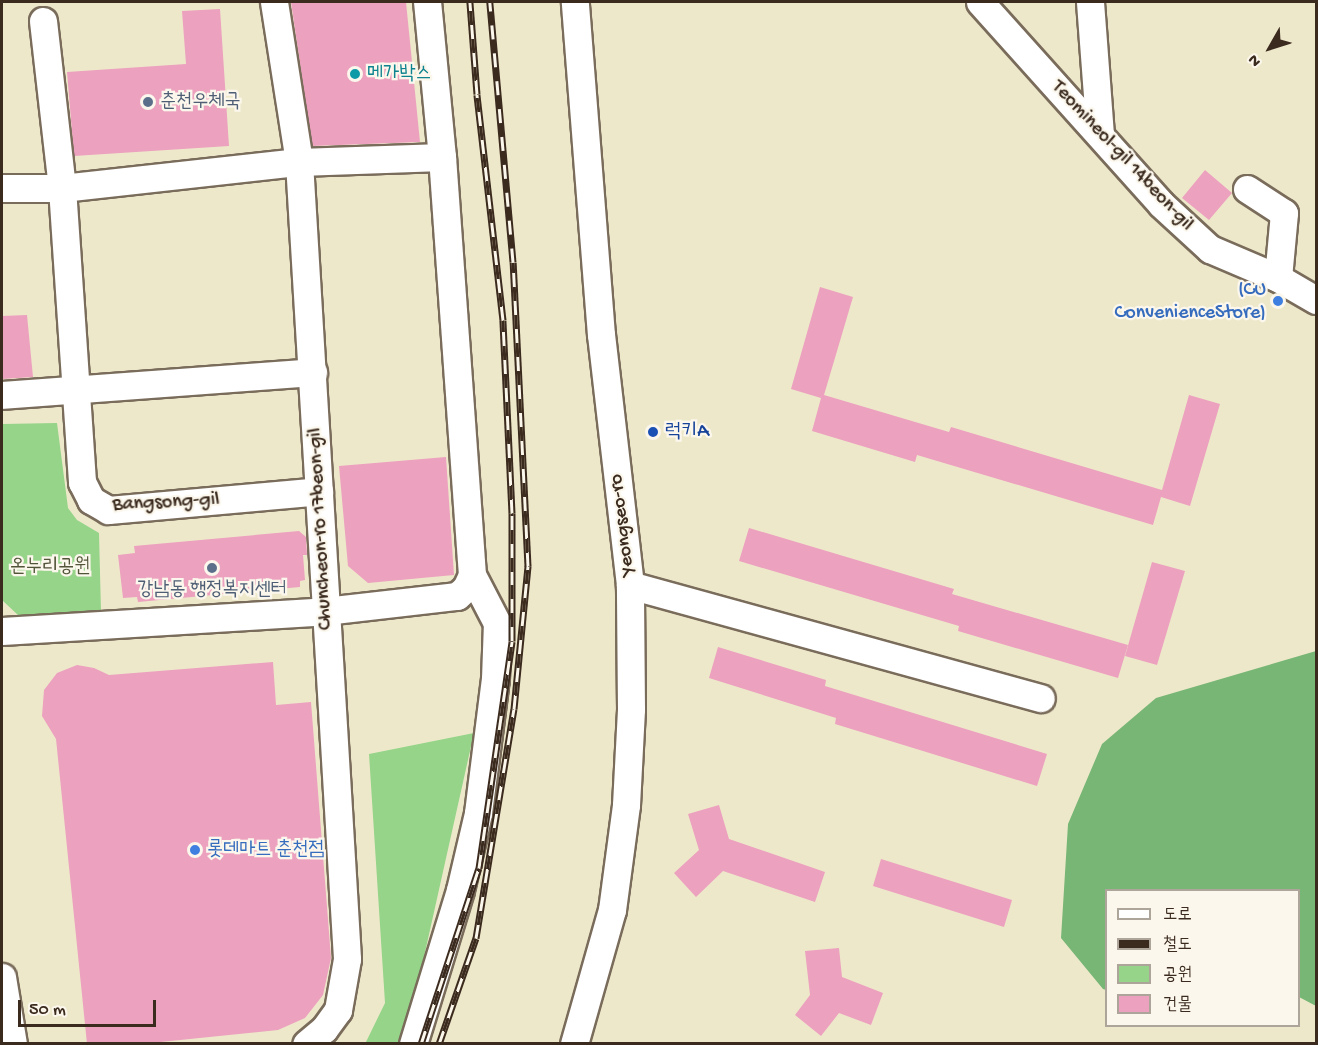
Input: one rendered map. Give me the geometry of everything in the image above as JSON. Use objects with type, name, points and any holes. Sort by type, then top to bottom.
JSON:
[{"type":"street","name":"Chuncheon-ro 17beon-gil","points":[[274,2],[299,162],[347,959],[338,1010],[324,1029],[306,1044]]},
{"type":"street","points":[[413,1044],[460,890],[478,813],[495,679],[497,623],[472,575],[442,157],[427,2]]},
{"type":"street","name":"Yeongseo-ro","points":[[574,1044],[612,910],[626,805],[631,739],[630,585],[601,335],[575,2]]},
{"type":"street","name":"Teomineol-gil 14beon-gil","points":[[980,2],[1161,204],[1210,249],[1278,278],[1317,300]]},
{"type":"street","points":[[1090,2],[1100,134]]},
{"type":"street","name":"Bangsong-gil","points":[[43,21],[62,188],[82,482],[91,500],[108,510],[320,491]]},
{"type":"street","points":[[2,188],[62,188],[299,162],[442,157]]},
{"type":"street","points":[[1247,189],[1284,213],[1278,278]]},
{"type":"street","points":[[2,395],[313,372]]},
{"type":"street","points":[[2,632],[325,611],[457,596],[466,588],[472,575]]},
{"type":"street","points":[[630,585],[1041,698]]},
{"type":"street","points":[[2,977],[13,1044]]},
{"type":"green space","name":"온누리공원","points":[[57,423],[68,508],[77,520],[99,533],[101,612],[20,617],[2,600],[2,424]]},
{"type":"green space","points":[[1316,651],[1316,1006],[1300,998],[1300,889],[1105,889],[1105,990],[1061,938],[1068,824],[1102,744],[1156,698]]},
{"type":"green space","points":[[474,733],[413,1006],[399,1043],[365,1044],[385,1003],[369,754]]},
{"type":"building","name":"메가박스","points":[[291,2],[406,2],[420,142],[312,146]]},
{"type":"building","name":"춘천우체국","points":[[220,9],[229,146],[74,156],[67,72],[186,64],[182,11]]},
{"type":"building","points":[[1205,170],[1232,193],[1209,220],[1182,198]]},
{"type":"building","points":[[820,287],[853,297],[824,395],[949,432],[951,427],[1162,490],[1189,395],[1220,404],[1190,506],[1161,497],[1153,525],[917,455],[915,462],[812,431],[821,398],[791,389]]},
{"type":"building","points":[[27,315],[33,377],[2,379],[2,316]]},
{"type":"building","points":[[446,457],[454,575],[368,583],[348,566],[339,466]]},
{"type":"building","points":[[749,528],[954,589],[952,594],[1128,645],[1118,678],[958,631],[959,626],[739,561]]},
{"type":"building","name":"강남동 행정복지센터","points":[[299,531],[306,537],[307,555],[303,555],[305,580],[300,581],[300,587],[138,602],[137,597],[123,598],[118,555],[135,553],[134,546]]},
{"type":"building","points":[[1152,562],[1185,571],[1157,665],[1125,656]]},
{"type":"building","points":[[718,647],[826,680],[825,686],[1047,754],[1037,786],[835,724],[836,718],[709,678]]},
{"type":"building","name":"롯데마트 춘천점","points":[[273,662],[276,705],[311,702],[331,958],[323,995],[305,1018],[278,1030],[141,1044],[87,1044],[56,739],[42,716],[44,690],[57,673],[77,665],[94,668],[109,675]]},
{"type":"building","points":[[719,805],[729,839],[825,872],[815,902],[723,871],[696,897],[674,873],[699,850],[688,814]]},
{"type":"building","points":[[881,859],[1012,900],[1004,927],[873,886]]},
{"type":"building","points":[[839,948],[842,977],[883,993],[871,1025],[839,1013],[821,1036],[795,1015],[810,995],[805,951]]},
{"type":"railway","points":[[421,1044],[479,868],[512,641],[512,513],[503,320],[477,94],[470,2]]},
{"type":"railway","points":[[439,1044],[476,938],[514,709],[528,566],[513,262],[490,2]]},
{"type":"place","name":"메가박스","points":[[355,74]]},
{"type":"place","name":"춘천우체국","points":[[148,102]]},
{"type":"place","name":"(CU ConvenienceStore)","points":[[1278,301]]},
{"type":"place","name":"럭키A","points":[[653,432]]},
{"type":"place","name":"강남동 행정복지센터","points":[[212,568]]},
{"type":"place","name":"롯데마트 춘천점","points":[[195,850]]}]
